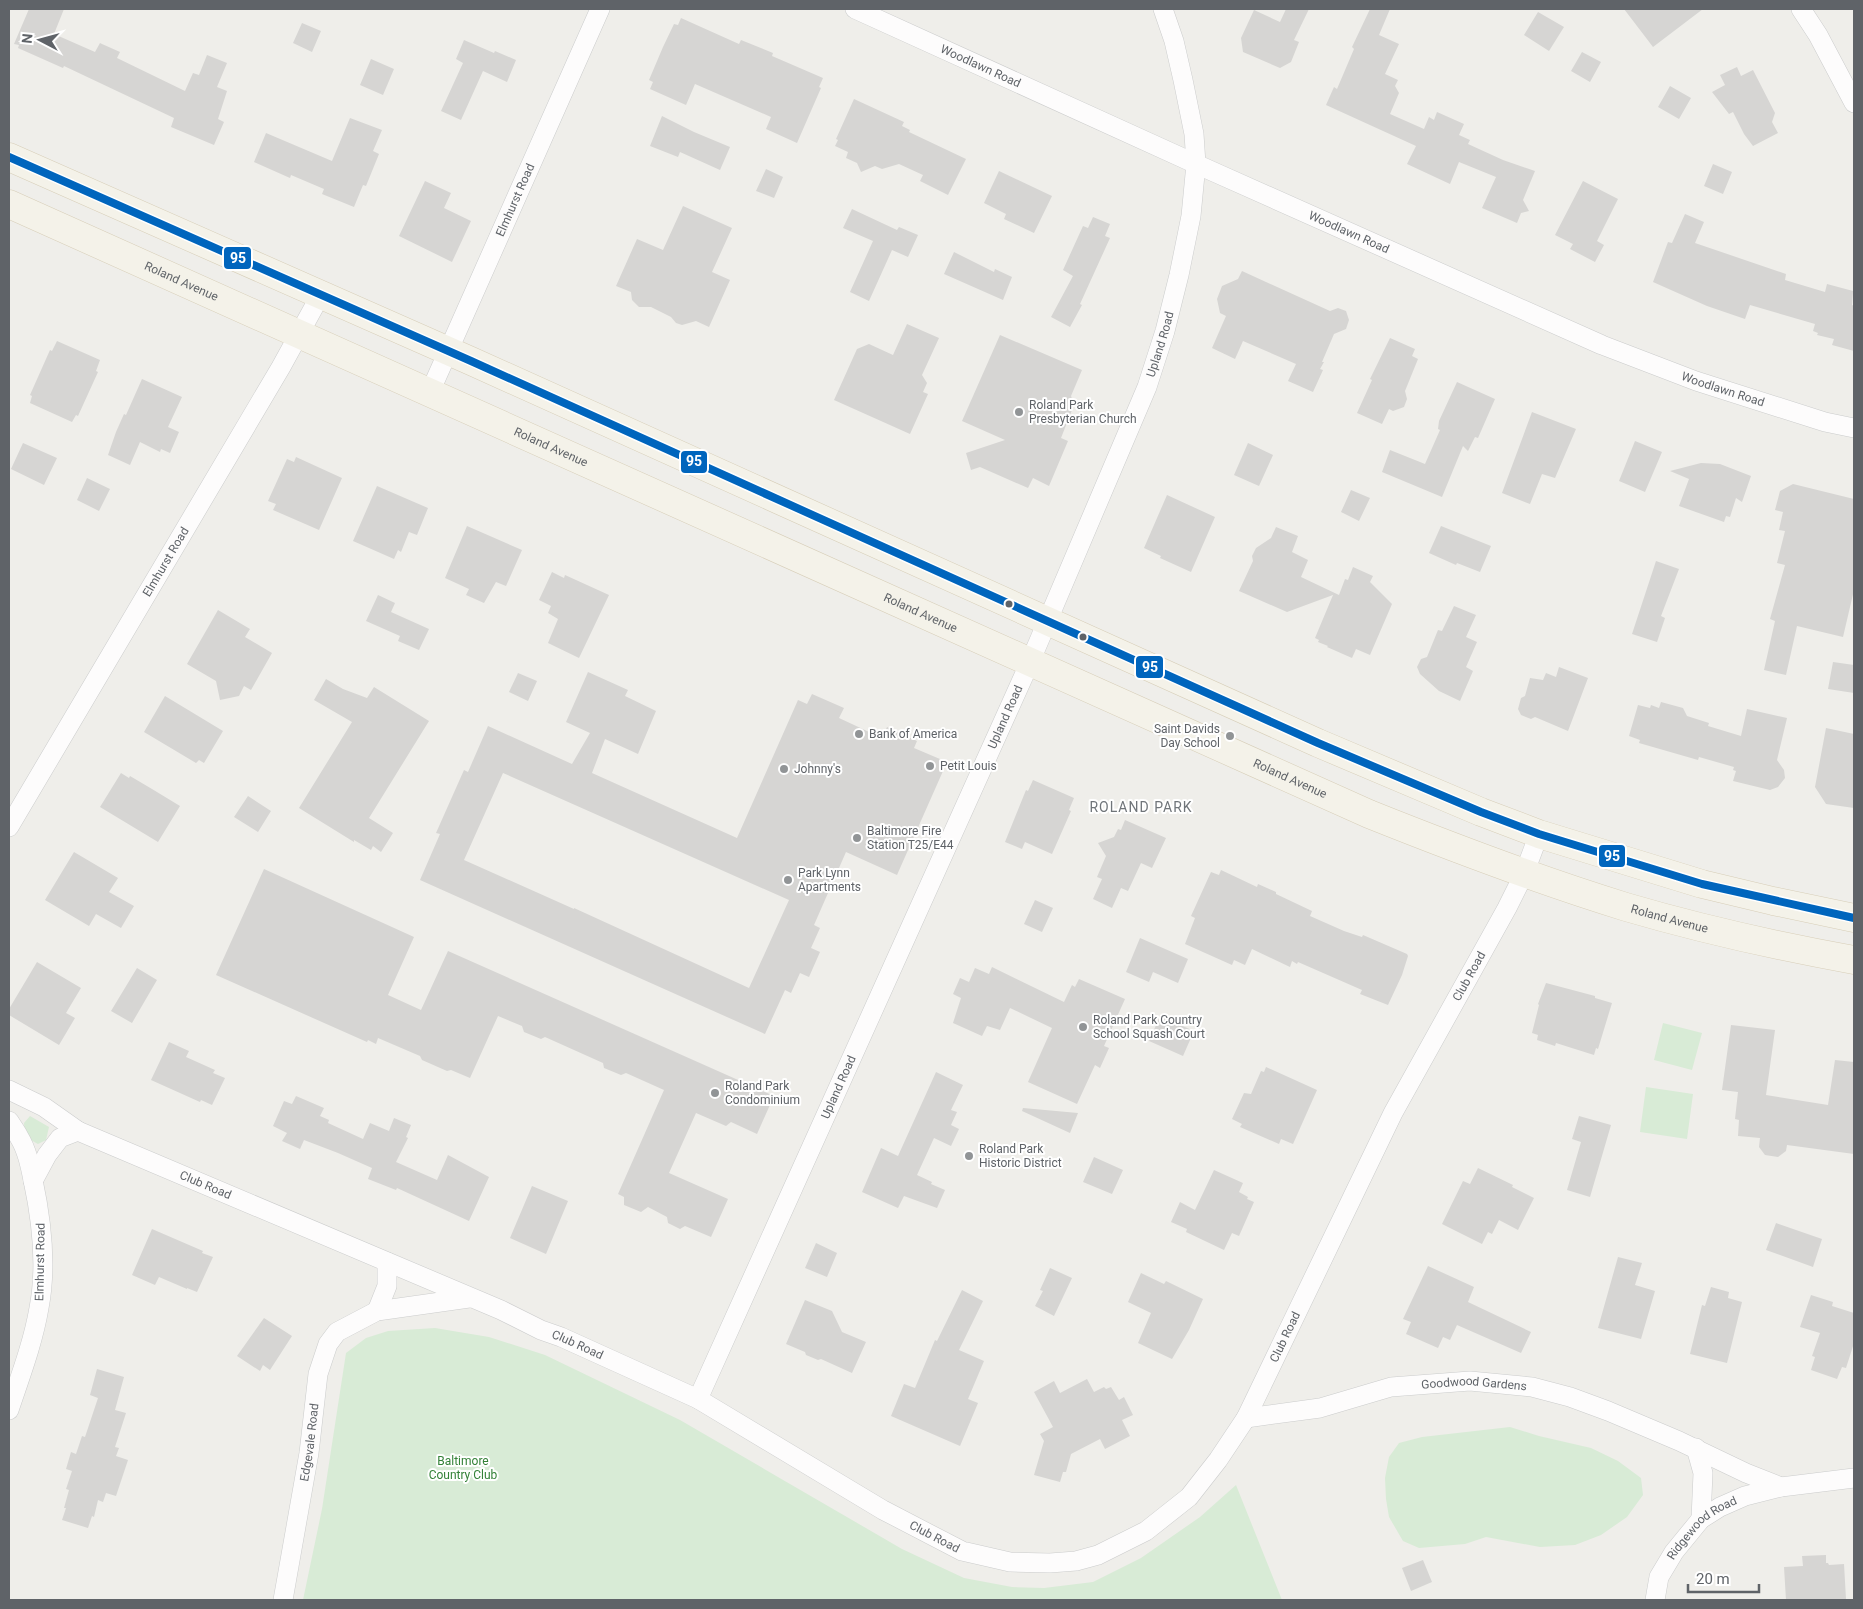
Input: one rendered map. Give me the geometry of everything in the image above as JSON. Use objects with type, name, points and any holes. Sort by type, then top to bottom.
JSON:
[{"type":"main road","points":[[9,157],[448,351],[1406,782],[1539,834],[1702,884],[1854,918]]},
{"type":"main road","name":"Roland Avenue","points":[[9,204],[1370,814],[1524,874],[1610,902],[1677,921],[1776,945],[1854,960]]},
{"type":"street","name":"Elmhurst Road","points":[[430,392],[600,9]]},
{"type":"street","name":"Woodlawn Road","points":[[855,9],[1602,345],[1696,381],[1825,422],[1854,428]]},
{"type":"street","name":"Upland Road","points":[[698,1399],[1030,662],[1147,387],[1179,275],[1190,216],[1196,164],[1194,134],[1183,80],[1163,9]]},
{"type":"street","points":[[1801,9],[1827,51],[1854,103]]},
{"type":"street","name":"Elmhurst Road","points":[[9,827],[320,296]]},
{"type":"street","name":"Club Road","points":[[9,1090],[44,1107],[78,1131],[387,1262],[698,1399],[883,1510],[962,1551],[997,1560],[1023,1563],[1076,1560],[1098,1555],[1146,1531],[1189,1496],[1218,1460],[1246,1418],[1393,1113],[1507,908],[1524,874],[1539,834]]},
{"type":"street","points":[[9,1121],[20,1138],[33,1181]]},
{"type":"street","points":[[33,1181],[47,1155],[60,1138],[78,1131]]},
{"type":"street","name":"Elmhurst Road","points":[[9,1410],[40,1308],[42,1235],[39,1207],[33,1181]]},
{"type":"street","points":[[377,1311],[387,1286],[387,1262]]},
{"type":"street","name":"Edgevale Road","points":[[283,1600],[309,1454],[318,1374],[328,1344],[337,1332],[377,1311],[470,1298]]},
{"type":"street","name":"Goodwood Gardens","points":[[1246,1418],[1320,1408],[1392,1387],[1470,1381],[1532,1387],[1570,1397],[1608,1411],[1696,1448],[1746,1473],[1780,1487],[1854,1478]]},
{"type":"street","points":[[1696,1448],[1703,1474],[1701,1519]]},
{"type":"street","name":"Ridgewood Road","points":[[1654,1600],[1659,1577],[1674,1552],[1701,1519],[1720,1507],[1745,1496],[1780,1487]]},
{"type":"green space","points":[[1663,1023],[1702,1033],[1692,1070],[1654,1060]]},
{"type":"green space","points":[[1646,1087],[1693,1094],[1687,1139],[1640,1132]]},
{"type":"green space","points":[[30,1116],[49,1127],[46,1140],[38,1144],[30,1138],[25,1130],[24,1123]]},
{"type":"green space","name":"Baltimore Country Club","points":[[435,1328],[489,1337],[545,1355],[680,1420],[902,1549],[964,1578],[1012,1587],[1044,1588],[1093,1582],[1141,1558],[1200,1517],[1236,1485],[1282,1600],[303,1600],[322,1509],[346,1353],[366,1338],[388,1331]]},
{"type":"green space","points":[[1510,1427],[1591,1448],[1618,1461],[1641,1478],[1643,1495],[1627,1517],[1601,1535],[1575,1545],[1540,1547],[1486,1537],[1465,1544],[1419,1548],[1403,1541],[1389,1517],[1385,1478],[1389,1457],[1399,1443],[1422,1437]]},
{"type":"building","points":[[29,9],[64,9],[54,34],[95,52],[100,43],[120,52],[117,58],[185,91],[193,73],[199,75],[207,55],[227,63],[217,87],[227,91],[218,119],[224,122],[214,145],[171,127],[174,118],[64,66],[63,68],[18,48],[19,45],[14,44]]},
{"type":"building","points":[[1286,9],[1309,9],[1294,40],[1299,42],[1291,62],[1280,68],[1243,52],[1241,38],[1254,10],[1280,22]]},
{"type":"building","points":[[1370,9],[1390,9],[1379,35],[1399,44],[1385,74],[1398,80],[1395,86],[1399,93],[1390,114],[1424,129],[1429,117],[1434,120],[1437,112],[1464,124],[1459,135],[1470,140],[1468,144],[1503,160],[1535,171],[1523,200],[1529,211],[1521,213],[1517,223],[1482,208],[1496,177],[1459,162],[1450,184],[1407,164],[1416,146],[1326,105],[1334,87],[1337,89],[1354,49],[1352,47]]},
{"type":"building","points":[[1624,9],[1703,9],[1653,47]]},
{"type":"building","points":[[1538,12],[1564,27],[1549,51],[1524,35]]},
{"type":"building","points":[[681,18],[739,44],[741,40],[773,53],[772,56],[823,78],[819,87],[821,88],[797,143],[766,129],[771,117],[695,84],[686,105],[650,89],[653,82],[649,80],[663,47],[674,24],[678,25]]},
{"type":"building","points":[[302,23],[321,31],[312,52],[293,43]]},
{"type":"building","points":[[464,40],[516,60],[507,82],[483,71],[461,120],[441,111],[463,63],[456,59]]},
{"type":"building","points":[[1582,52],[1601,62],[1590,82],[1571,71]]},
{"type":"building","points":[[371,59],[394,69],[383,95],[360,85]]},
{"type":"building","points":[[1737,67],[1741,76],[1753,70],[1775,113],[1772,122],[1778,133],[1753,146],[1744,134],[1733,112],[1729,114],[1712,92],[1725,85],[1720,75]]},
{"type":"building","points":[[1670,86],[1691,98],[1679,119],[1658,107]]},
{"type":"building","points":[[854,99],[904,122],[902,126],[910,130],[909,132],[966,159],[948,195],[920,181],[923,175],[899,164],[882,169],[875,166],[861,172],[857,163],[846,158],[848,152],[835,146],[838,140],[836,139]]},
{"type":"building","points":[[662,116],[730,147],[720,170],[680,152],[678,157],[650,146]]},
{"type":"building","points":[[350,118],[382,130],[373,151],[379,154],[366,186],[363,185],[354,207],[322,194],[324,189],[291,175],[290,178],[254,162],[266,133],[332,161]]},
{"type":"building","points":[[1713,164],[1732,172],[1723,194],[1704,186]]},
{"type":"building","points":[[766,169],[783,177],[774,198],[756,191]]},
{"type":"building","points":[[999,171],[1052,196],[1034,233],[1004,219],[1006,214],[984,203]]},
{"type":"building","points":[[425,181],[451,193],[444,208],[471,221],[452,262],[399,236]]},
{"type":"building","points":[[1583,181],[1618,199],[1597,241],[1604,245],[1595,262],[1570,249],[1573,244],[1555,235]]},
{"type":"building","points":[[683,206],[732,228],[712,272],[730,280],[709,327],[696,321],[682,325],[651,307],[639,307],[632,300],[631,292],[616,286],[637,239],[663,250]]},
{"type":"building","points":[[852,209],[897,230],[899,227],[918,235],[908,257],[892,250],[869,301],[850,292],[873,241],[843,228]]},
{"type":"building","points":[[1685,214],[1704,222],[1695,243],[1786,274],[1785,280],[1825,292],[1827,284],[1853,291],[1854,351],[1832,345],[1834,339],[1817,335],[1818,333],[1813,331],[1815,324],[1750,305],[1745,319],[1707,306],[1653,282],[1668,242],[1672,243]]},
{"type":"building","points":[[1093,217],[1110,224],[1105,236],[1110,238],[1080,304],[1082,305],[1070,327],[1051,317],[1073,276],[1063,270],[1083,226],[1088,228]]},
{"type":"building","points":[[954,252],[994,272],[995,269],[1012,277],[1003,300],[944,274]]},
{"type":"building","points":[[1242,271],[1330,311],[1338,308],[1346,311],[1349,320],[1346,329],[1334,334],[1322,362],[1324,362],[1320,369],[1323,370],[1313,392],[1288,381],[1296,364],[1243,341],[1235,359],[1212,348],[1226,316],[1220,313],[1217,299],[1222,286],[1238,279]]},
{"type":"building","points":[[907,324],[939,338],[922,375],[927,383],[923,392],[928,394],[910,434],[834,400],[857,349],[869,344],[893,355]]},
{"type":"building","name":"Roland Park Presbyterian Church","points":[[1000,335],[1082,370],[1071,396],[1074,405],[1061,438],[1068,441],[1049,486],[1033,478],[1028,488],[980,467],[971,470],[966,453],[1005,440],[962,421]]},
{"type":"building","points":[[1390,338],[1415,349],[1412,356],[1418,359],[1405,391],[1407,399],[1404,407],[1393,411],[1389,409],[1382,424],[1357,413],[1372,380],[1370,379]]},
{"type":"building","points":[[57,341],[100,360],[96,371],[98,372],[78,416],[76,415],[72,422],[30,403],[32,396],[30,395],[50,350],[52,351]]},
{"type":"building","points":[[142,379],[182,397],[168,427],[179,432],[170,453],[161,449],[160,452],[140,442],[130,465],[108,455],[124,414],[126,415]]},
{"type":"building","points":[[1457,382],[1495,399],[1478,438],[1475,437],[1468,451],[1463,446],[1442,497],[1382,472],[1390,450],[1425,464],[1440,430],[1438,429],[1439,421]]},
{"type":"building","points":[[1532,412],[1576,429],[1555,478],[1542,474],[1530,504],[1502,493]]},
{"type":"building","points":[[1635,441],[1662,452],[1645,492],[1619,481]]},
{"type":"building","points":[[23,443],[57,458],[44,485],[11,469]]},
{"type":"building","points":[[1248,443],[1273,455],[1259,486],[1234,475]]},
{"type":"building","points":[[296,457],[342,478],[319,530],[273,510],[276,504],[268,501],[287,459],[294,462]]},
{"type":"building","points":[[1701,463],[1720,464],[1751,476],[1742,502],[1736,498],[1730,517],[1726,516],[1724,522],[1679,506],[1689,479],[1670,471]]},
{"type":"building","points":[[87,478],[110,489],[99,511],[77,500]]},
{"type":"building","points":[[1793,484],[1854,499],[1854,590],[1843,637],[1797,626],[1786,675],[1764,670],[1775,621],[1770,619],[1785,565],[1777,563],[1785,531],[1779,530],[1783,512],[1775,510],[1780,491]]},
{"type":"building","points":[[377,486],[428,508],[417,535],[409,532],[401,552],[398,550],[394,559],[353,541]]},
{"type":"building","points":[[1351,490],[1370,498],[1359,521],[1341,512]]},
{"type":"building","points":[[1167,495],[1215,517],[1191,572],[1160,558],[1161,556],[1144,548]]},
{"type":"building","points":[[467,526],[522,550],[506,586],[496,582],[484,603],[466,595],[469,589],[445,578]]},
{"type":"building","points":[[1441,526],[1491,546],[1480,572],[1457,563],[1456,565],[1429,553]]},
{"type":"building","points":[[1276,527],[1298,536],[1292,552],[1308,560],[1301,577],[1339,595],[1345,579],[1348,580],[1353,567],[1373,576],[1370,582],[1392,604],[1370,655],[1356,649],[1352,658],[1327,647],[1315,638],[1333,595],[1287,612],[1239,591],[1253,561],[1252,556],[1256,548],[1271,538]]},
{"type":"building","points":[[1656,561],[1679,569],[1661,616],[1665,618],[1657,642],[1632,634]]},
{"type":"building","points":[[552,572],[564,578],[565,575],[609,595],[579,658],[548,643],[558,619],[548,613],[551,606],[539,600]]},
{"type":"building","points":[[378,595],[395,603],[391,612],[429,629],[419,650],[398,641],[400,636],[366,621]]},
{"type":"building","points":[[1454,606],[1476,615],[1466,637],[1477,642],[1466,667],[1473,671],[1460,701],[1439,691],[1420,674],[1417,667],[1421,659],[1427,657],[1438,630],[1442,631]]},
{"type":"building","points":[[218,610],[250,629],[245,637],[272,653],[251,690],[244,686],[239,696],[220,700],[216,681],[187,664]]},
{"type":"building","points":[[1833,662],[1854,665],[1854,693],[1828,689]]},
{"type":"building","points":[[1559,667],[1588,678],[1568,731],[1535,717],[1531,719],[1521,715],[1518,709],[1521,698],[1525,696],[1530,678],[1543,680],[1546,673],[1556,677]]},
{"type":"building","points":[[588,672],[628,690],[625,696],[656,711],[638,754],[605,739],[592,773],[737,838],[798,700],[807,704],[812,694],[844,708],[839,718],[882,738],[887,727],[917,741],[914,748],[947,762],[897,875],[846,852],[814,925],[820,928],[811,948],[820,952],[809,977],[800,973],[791,993],[785,990],[765,1034],[420,880],[440,834],[436,833],[464,770],[468,772],[488,726],[572,764],[590,733],[566,722]],"holes":[[[503,773],[789,900],[749,988],[464,860]]]},
{"type":"building","points":[[518,673],[537,681],[528,701],[509,692]]},
{"type":"building","points":[[326,679],[343,689],[367,698],[374,687],[429,721],[369,818],[393,833],[381,852],[373,846],[371,850],[354,840],[354,842],[299,808],[352,722],[314,700]]},
{"type":"building","points":[[165,696],[223,731],[204,763],[199,760],[196,763],[144,732]]},
{"type":"building","points":[[1661,702],[1683,708],[1687,716],[1709,723],[1708,726],[1741,736],[1747,709],[1787,718],[1777,760],[1784,770],[1785,778],[1778,787],[1770,790],[1733,781],[1736,771],[1733,770],[1734,767],[1699,757],[1698,760],[1639,743],[1640,740],[1629,736],[1638,705],[1650,708],[1651,705],[1659,708]]},
{"type":"building","points":[[1826,728],[1854,734],[1854,808],[1826,804],[1815,787]]},
{"type":"building","points":[[121,773],[129,778],[130,776],[180,806],[158,842],[100,807]]},
{"type":"building","points":[[1033,780],[1074,798],[1069,810],[1071,811],[1052,854],[1025,842],[1022,849],[1005,842],[1026,790],[1028,791]]},
{"type":"building","points":[[248,796],[271,811],[258,832],[234,817]]},
{"type":"building","points":[[1125,820],[1166,838],[1152,868],[1141,863],[1128,891],[1121,888],[1112,908],[1093,899],[1102,879],[1097,877],[1106,856],[1098,843],[1114,837],[1118,829],[1121,830]]},
{"type":"building","points":[[74,852],[118,878],[109,892],[134,906],[121,928],[96,914],[89,926],[45,900]]},
{"type":"building","points":[[264,869],[414,937],[388,995],[421,1010],[448,951],[774,1096],[757,1134],[731,1122],[726,1126],[696,1113],[669,1173],[728,1199],[711,1237],[685,1226],[680,1229],[668,1223],[667,1217],[648,1207],[641,1212],[624,1205],[624,1197],[618,1194],[664,1090],[626,1073],[621,1075],[604,1068],[603,1063],[545,1037],[541,1039],[524,1032],[522,1026],[498,1016],[470,1078],[451,1070],[447,1071],[422,1060],[420,1056],[378,1038],[376,1044],[368,1040],[367,1042],[216,975]]},
{"type":"building","points":[[1221,870],[1257,887],[1258,884],[1276,892],[1276,894],[1312,911],[1310,916],[1344,931],[1362,937],[1363,935],[1407,954],[1402,975],[1388,1005],[1360,994],[1362,990],[1298,962],[1297,964],[1292,961],[1290,967],[1252,949],[1245,965],[1234,960],[1232,965],[1185,944],[1195,918],[1191,916],[1211,872],[1219,875]]},
{"type":"building","points":[[1035,900],[1053,908],[1042,932],[1024,924]]},
{"type":"building","points":[[1140,938],[1188,959],[1178,983],[1153,972],[1149,982],[1126,972]]},
{"type":"building","points":[[37,962],[81,988],[66,1013],[75,1018],[59,1045],[9,1015],[9,1009]]},
{"type":"building","points":[[992,967],[1064,1002],[1072,985],[1075,987],[1079,979],[1125,999],[1104,1046],[1109,1048],[1100,1068],[1095,1065],[1077,1104],[1028,1082],[1052,1028],[1010,1008],[1000,1030],[987,1026],[982,1036],[953,1023],[961,998],[953,994],[960,978],[969,982],[975,968],[989,974]]},
{"type":"building","points":[[137,968],[157,980],[132,1023],[111,1011]]},
{"type":"building","points":[[1546,983],[1595,996],[1595,998],[1612,1003],[1598,1049],[1596,1048],[1594,1055],[1556,1043],[1555,1046],[1537,1040],[1538,1035],[1532,1033],[1538,1004]]},
{"type":"building","points":[[1160,1016],[1194,1031],[1183,1056],[1149,1041]]},
{"type":"building","points":[[1731,1025],[1775,1030],[1766,1095],[1828,1105],[1835,1060],[1854,1062],[1854,1154],[1787,1145],[1786,1151],[1778,1157],[1765,1155],[1759,1147],[1760,1138],[1738,1136],[1739,1120],[1735,1119],[1738,1092],[1722,1090]]},
{"type":"building","points":[[169,1042],[189,1051],[186,1057],[215,1070],[213,1073],[225,1078],[212,1105],[201,1100],[200,1102],[151,1080]]},
{"type":"building","points":[[1266,1067],[1317,1090],[1293,1144],[1281,1139],[1279,1144],[1240,1127],[1242,1124],[1232,1119],[1244,1093],[1251,1094],[1261,1071],[1264,1072]]},
{"type":"building","points":[[936,1072],[963,1085],[951,1110],[957,1112],[951,1125],[959,1129],[951,1146],[934,1138],[917,1175],[945,1190],[937,1208],[904,1196],[898,1208],[862,1192],[881,1148],[898,1156]]},
{"type":"building","points":[[296,1096],[324,1108],[320,1116],[329,1120],[328,1123],[363,1139],[370,1123],[389,1131],[394,1118],[411,1125],[406,1137],[408,1138],[396,1162],[437,1180],[448,1155],[489,1177],[469,1221],[397,1188],[396,1190],[368,1179],[372,1168],[338,1153],[304,1140],[300,1149],[282,1141],[287,1133],[273,1126],[284,1101],[292,1104]]},
{"type":"building","points":[[1023,1108],[1078,1113],[1070,1133],[1022,1111]]},
{"type":"building","points":[[1579,1116],[1611,1125],[1590,1197],[1567,1190],[1581,1142],[1572,1139]]},
{"type":"building","points":[[1094,1157],[1123,1170],[1112,1194],[1083,1182]]},
{"type":"building","points":[[1478,1168],[1513,1185],[1512,1187],[1534,1198],[1518,1230],[1499,1220],[1492,1234],[1488,1232],[1482,1244],[1442,1224],[1463,1181],[1470,1184]]},
{"type":"building","points":[[1214,1170],[1243,1183],[1239,1192],[1254,1202],[1239,1236],[1232,1233],[1224,1250],[1186,1232],[1187,1229],[1171,1222],[1180,1202],[1195,1210]]},
{"type":"building","points":[[532,1186],[568,1201],[546,1254],[510,1238]]},
{"type":"building","points":[[1776,1223],[1822,1239],[1813,1267],[1766,1250]]},
{"type":"building","points":[[152,1229],[213,1257],[197,1292],[159,1277],[155,1285],[132,1275]]},
{"type":"building","points":[[816,1243],[837,1253],[827,1277],[805,1268]]},
{"type":"building","points":[[1618,1257],[1642,1263],[1635,1285],[1655,1291],[1641,1339],[1598,1328]]},
{"type":"building","points":[[1428,1266],[1474,1287],[1468,1302],[1531,1332],[1521,1353],[1457,1325],[1450,1340],[1443,1337],[1438,1348],[1406,1334],[1411,1322],[1403,1319]]},
{"type":"building","points":[[1050,1268],[1072,1278],[1054,1316],[1035,1306],[1043,1291],[1040,1290]]},
{"type":"building","points":[[1141,1273],[1164,1284],[1166,1281],[1203,1299],[1189,1330],[1172,1359],[1138,1343],[1151,1313],[1128,1302]]},
{"type":"building","points":[[1711,1287],[1729,1292],[1728,1298],[1742,1302],[1727,1363],[1690,1354],[1702,1305],[1705,1306]]},
{"type":"building","points":[[962,1290],[983,1301],[959,1350],[984,1361],[968,1399],[978,1403],[960,1446],[891,1416],[904,1384],[915,1388],[935,1340],[937,1341]]},
{"type":"building","points":[[1811,1295],[1833,1302],[1832,1306],[1854,1313],[1854,1343],[1846,1368],[1842,1367],[1837,1379],[1811,1370],[1815,1357],[1812,1356],[1820,1333],[1800,1327]]},
{"type":"building","points":[[805,1300],[832,1311],[842,1332],[866,1342],[852,1373],[821,1359],[818,1360],[806,1355],[805,1352],[786,1344]]},
{"type":"building","points":[[264,1318],[292,1336],[270,1370],[263,1365],[260,1371],[237,1356]]},
{"type":"building","points":[[97,1369],[124,1377],[115,1410],[126,1413],[115,1447],[119,1448],[116,1456],[128,1460],[116,1496],[106,1493],[103,1502],[98,1500],[94,1517],[92,1516],[88,1528],[62,1520],[69,1490],[66,1489],[72,1471],[66,1469],[71,1452],[76,1454],[82,1436],[85,1437],[98,1398],[90,1395]]},
{"type":"building","points":[[1087,1379],[1094,1392],[1104,1387],[1106,1389],[1111,1387],[1119,1400],[1124,1397],[1133,1415],[1122,1420],[1130,1436],[1105,1449],[1100,1439],[1071,1454],[1066,1472],[1063,1472],[1060,1482],[1034,1475],[1044,1441],[1040,1434],[1053,1427],[1034,1392],[1054,1381],[1060,1393]]},
{"type":"building","points":[[1826,1555],[1826,1563],[1829,1565],[1844,1564],[1846,1599],[1786,1600],[1784,1567],[1803,1566],[1802,1556]]},
{"type":"building","points":[[1423,1560],[1432,1582],[1411,1591],[1402,1568]]},
{"type":"transit line","name":"95","points":[[9,157],[471,361],[1318,743],[1481,812],[1539,834],[1702,884],[1854,918]]},
{"type":"place","name":"Roland Park Presbyterian Church","points":[[1019,412]]},
{"type":"place","name":"Bank of America","points":[[859,734]]},
{"type":"place","name":"Saint Davids Day School","points":[[1230,736]]},
{"type":"place","name":"Petit Louis","points":[[930,766]]},
{"type":"place","name":"Johnny's","points":[[784,769]]},
{"type":"place","name":"Baltimore Fire Station T25/E44","points":[[857,838]]},
{"type":"place","name":"Park Lynn Apartments","points":[[788,880]]},
{"type":"place","name":"Roland Park Country School Squash Court","points":[[1083,1027]]},
{"type":"place","name":"Roland Park Condominium","points":[[715,1093]]},
{"type":"place","name":"Roland Park Historic District","points":[[969,1156]]},
{"type":"district","name":"ROLAND PARK","points":[[1141,807]]}]
